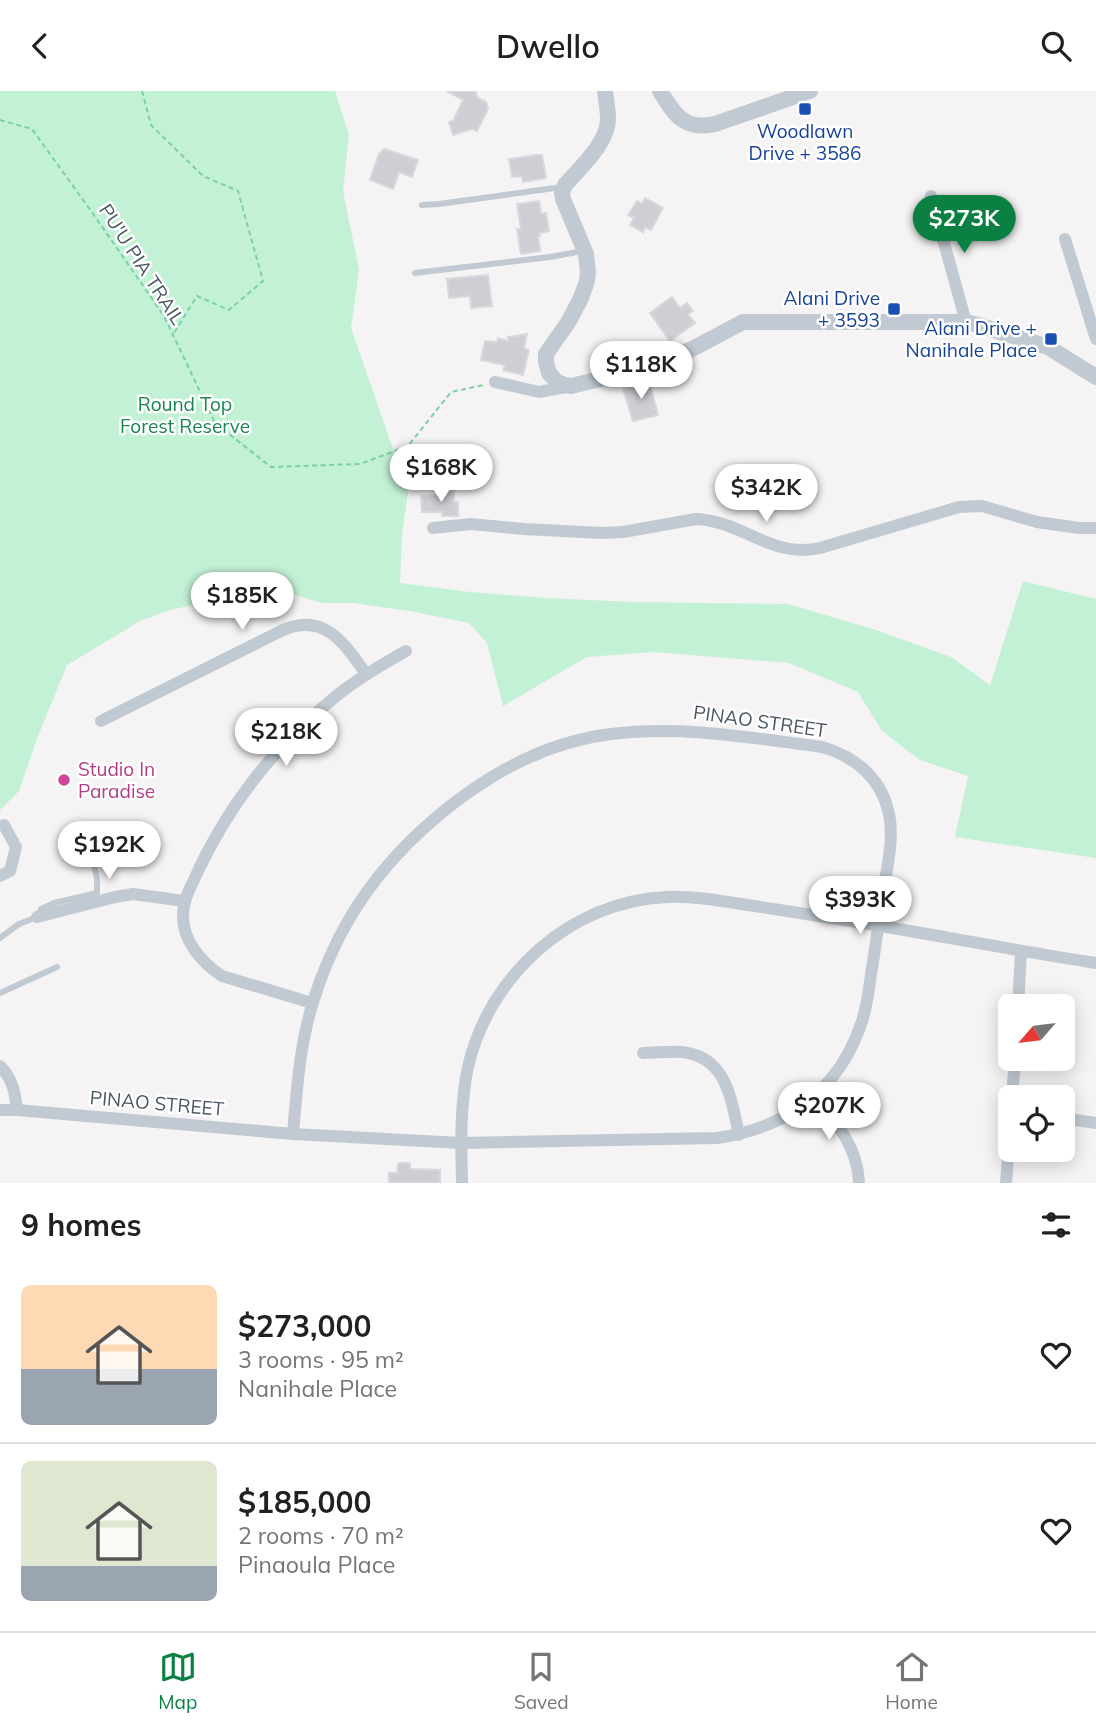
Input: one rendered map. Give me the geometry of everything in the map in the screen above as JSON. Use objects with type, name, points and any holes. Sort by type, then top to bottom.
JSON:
[{"type":"street","points":[[571,386],[561,384],[551,377],[546,358],[569,321],[584,290],[588,272],[584,251],[562,193],[564,187],[599,146],[605,133],[608,119],[605,91]]},
{"type":"street","points":[[660,91],[679,118],[699,126],[715,124],[810,91]]},
{"type":"street","points":[[931,196],[966,323]]},
{"type":"street","points":[[1065,239],[1096,339]]},
{"type":"street","points":[[495,382],[538,392],[643,369],[690,350],[743,321],[966,323],[1048,347],[1096,377]]},
{"type":"street","points":[[432,528],[471,524],[603,533],[705,519],[721,522],[782,548],[808,551],[959,507],[982,506],[1045,523],[1096,528]]},
{"type":"street","points":[[101,721],[294,626],[315,626],[335,634],[366,674]]},
{"type":"street","points":[[312,1003],[222,976],[213,970],[198,955],[188,937],[183,917],[184,901],[212,843],[246,789],[288,740],[335,697],[366,674],[406,651]]},
{"type":"street","name":"PINAO STREET","points":[[0,1110],[293,1134],[461,1143],[701,1139],[739,1135],[765,1127],[793,1112],[830,1080],[857,1035],[867,1002],[891,834],[888,809],[872,777],[844,755],[822,747],[674,730],[610,734],[563,744],[514,763],[477,786],[421,830],[386,866],[357,906],[333,949],[312,1003],[299,1067],[293,1134]]},
{"type":"street","points":[[0,876],[10,870],[16,847],[4,825]]},
{"type":"street","points":[[37,918],[133,894],[184,901]]},
{"type":"street","points":[[462,1183],[461,1143],[468,1067],[477,1037],[490,1009],[506,983],[550,939],[577,922],[605,910],[635,901],[697,897],[1096,963]]},
{"type":"street","points":[[1019,994],[1021,952]]},
{"type":"street","points":[[643,1053],[683,1052],[710,1063],[727,1086],[739,1135]]},
{"type":"street","points":[[0,1066],[13,1086],[17,1110]]},
{"type":"street","points":[[813,1097],[836,1122],[843,1134],[855,1158],[859,1183]]},
{"type":"street","points":[[1075,1120],[1096,1123]]},
{"type":"street","points":[[1006,1183],[1008,1162]]},
{"type":"lane","points":[[422,205],[564,187]]},
{"type":"lane","points":[[415,273],[584,251]]},
{"type":"lane","points":[[0,938],[19,924],[37,918],[41,909],[97,893],[97,878],[92,858],[76,862]]},
{"type":"lane","points":[[0,993],[57,967]]},
{"type":"path","points":[[142,91],[151,125],[203,176],[238,191],[263,281],[229,310],[197,296],[173,335]]},
{"type":"path","name":"PU'U PIA TRAIL","points":[[0,120],[32,129],[164,316],[215,423],[271,467],[360,464],[408,446],[451,392],[495,382]]},
{"type":"green space","name":"Round Top Forest Reserve","points":[[0,91],[335,91],[349,135],[343,191],[359,270],[351,328],[408,492],[402,534],[400,583],[545,598],[788,604],[876,630],[951,657],[990,685],[1023,581],[1096,599],[1096,858],[955,837],[968,776],[920,760],[882,731],[858,692],[789,663],[654,652],[587,657],[503,706],[487,643],[469,623],[353,603],[322,603],[278,590],[170,610],[140,621],[67,665],[19,791],[0,810]]},
{"type":"building","points":[[447,91],[475,91],[478,98],[486,102],[488,109],[477,131],[472,129],[453,135],[449,122],[453,121],[463,100]]},
{"type":"building","points":[[384,149],[418,160],[412,177],[399,172],[393,189],[370,180],[379,154]]},
{"type":"building","points":[[542,155],[546,178],[523,182],[522,176],[512,177],[509,159]]},
{"type":"building","points":[[645,198],[663,208],[651,230],[645,227],[643,232],[630,225],[634,218],[628,215],[637,201],[642,204]]},
{"type":"building","points":[[539,201],[541,214],[546,213],[549,231],[540,233],[538,237],[540,251],[521,254],[517,204]]},
{"type":"building","points":[[488,275],[492,306],[471,308],[470,296],[449,298],[447,279]]},
{"type":"building","points":[[672,297],[680,308],[687,303],[693,311],[688,314],[695,323],[670,341],[650,313]]},
{"type":"building","points":[[527,334],[524,348],[529,350],[523,375],[503,370],[505,365],[481,360],[485,341],[497,342],[498,338],[508,341],[508,337]]},
{"type":"building","points":[[649,381],[658,415],[633,421],[623,389]]},
{"type":"building","points":[[442,491],[454,491],[454,502],[458,502],[458,516],[442,516],[442,512],[422,512],[421,496],[442,495]]},
{"type":"building","points":[[398,1163],[410,1163],[410,1169],[440,1170],[440,1183],[389,1183],[389,1173],[397,1173]]},
{"type":"place","name":"Woodlawn Drive + 3586","points":[[805,109]]},
{"type":"place","name":"Alani Drive + 3593","points":[[894,309]]},
{"type":"place","name":"Alani Drive + Nanihale Place","points":[[1051,339]]},
{"type":"place","name":"Studio In Paradise","points":[[64,780]]}]
